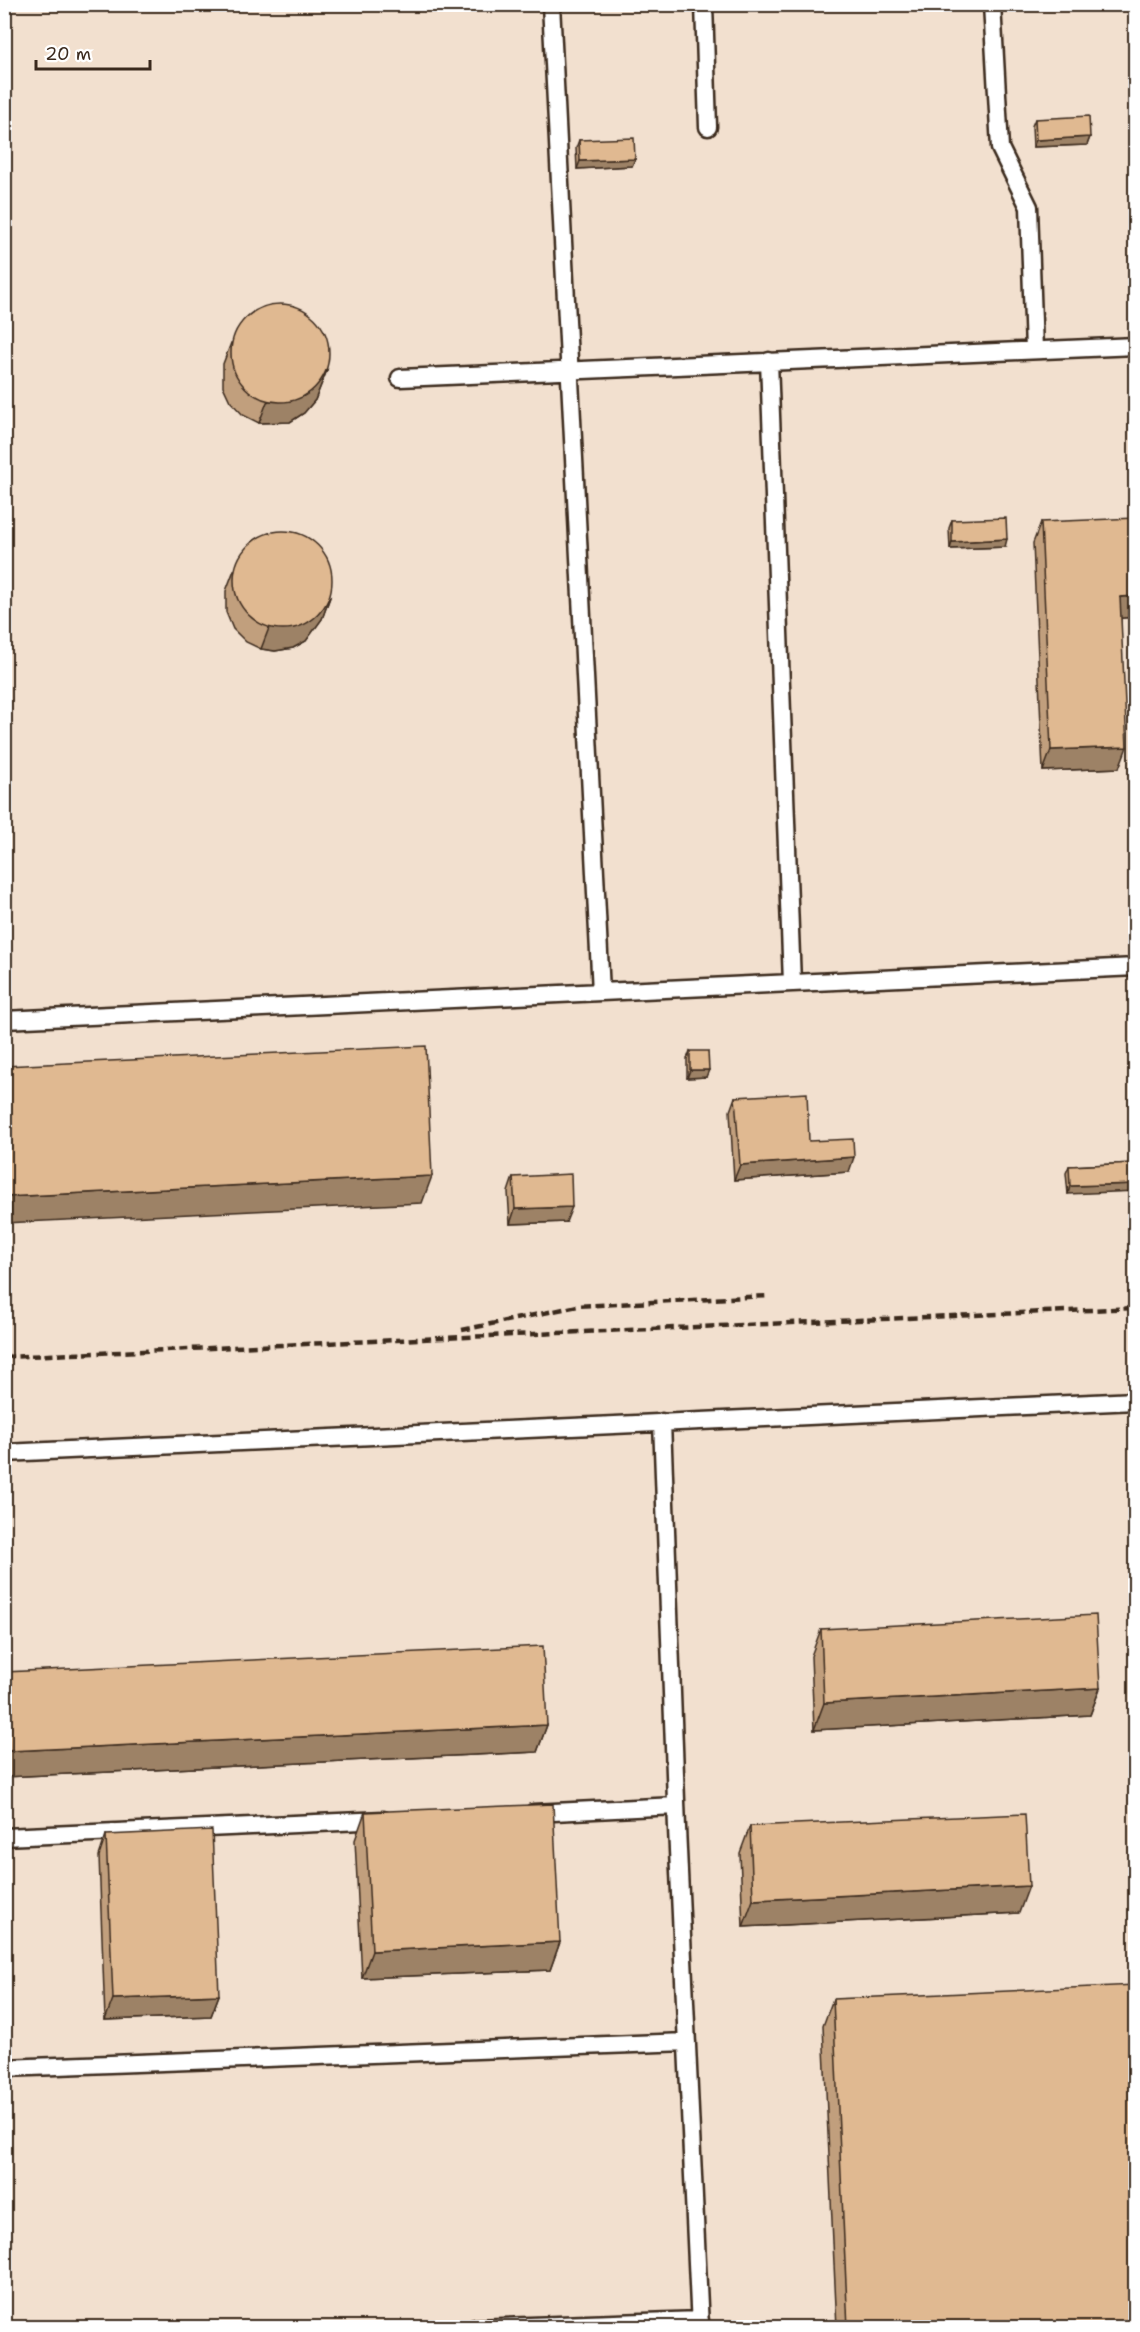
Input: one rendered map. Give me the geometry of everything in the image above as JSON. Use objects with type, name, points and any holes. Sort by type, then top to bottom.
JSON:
[{"type":"lane","points":[[550,4],[601,992]]},
{"type":"lane","points":[[704,4],[708,127]]},
{"type":"lane","points":[[992,4],[999,148],[1029,207],[1034,350]]},
{"type":"lane","points":[[400,378],[1136,346]]},
{"type":"lane","points":[[769,361],[792,983]]},
{"type":"lane","points":[[4,1020],[1136,967]]},
{"type":"lane","points":[[4,1454],[1136,1401]]},
{"type":"lane","points":[[475,2328],[700,2324],[676,1806],[662,1422]]},
{"type":"lane","points":[[511,1814],[676,1806]]},
{"type":"lane","points":[[4,1837],[405,1819]]},
{"type":"lane","points":[[4,2068],[687,2042]]},
{"type":"shaded area","points":[[5,5],[1135,5],[1135,2327],[5,2328]]},
{"type":"building","points":[[1089,116],[1090,137],[1036,140],[1035,119]]},
{"type":"building","points":[[634,138],[635,159],[580,161],[579,140]]},
{"type":"building","points":[[280,304],[299,307],[315,318],[326,334],[329,353],[326,372],[315,388],[299,399],[280,402],[261,399],[245,388],[234,372],[231,353],[234,334],[245,318],[261,307]]},
{"type":"building","points":[[1006,518],[1007,539],[952,542],[952,520]]},
{"type":"building","points":[[1136,518],[1136,596],[1120,597],[1127,747],[1051,750],[1041,522]]},
{"type":"building","points":[[273,531],[293,531],[318,545],[329,561],[332,580],[329,599],[318,615],[293,629],[273,629],[256,621],[242,607],[234,590],[234,570],[242,553],[256,539]]},
{"type":"building","points":[[426,1046],[432,1176],[4,1197],[4,1066]]},
{"type":"building","points":[[690,1051],[708,1051],[709,1070],[690,1070]]},
{"type":"building","points":[[807,1093],[809,1141],[853,1139],[854,1157],[740,1165],[735,1097]]},
{"type":"building","points":[[1136,1163],[1136,1184],[1070,1186],[1069,1166]]},
{"type":"building","points":[[571,1174],[572,1207],[515,1209],[513,1177]]},
{"type":"building","points":[[1096,1615],[1100,1688],[824,1703],[821,1629]]},
{"type":"building","points":[[543,1646],[547,1725],[9,1751],[5,1672]]},
{"type":"building","points":[[553,1804],[560,1942],[372,1951],[365,1812]]},
{"type":"building","points":[[1025,1814],[1029,1886],[753,1900],[750,1826]]},
{"type":"building","points":[[212,1830],[219,1995],[113,1999],[106,1835]]},
{"type":"building","points":[[1136,1985],[1136,2328],[848,2328],[833,1999]]},
{"type":"railway","points":[[462,1330],[578,1306],[768,1296]]},
{"type":"railway","points":[[4,1357],[1136,1308]]}]
